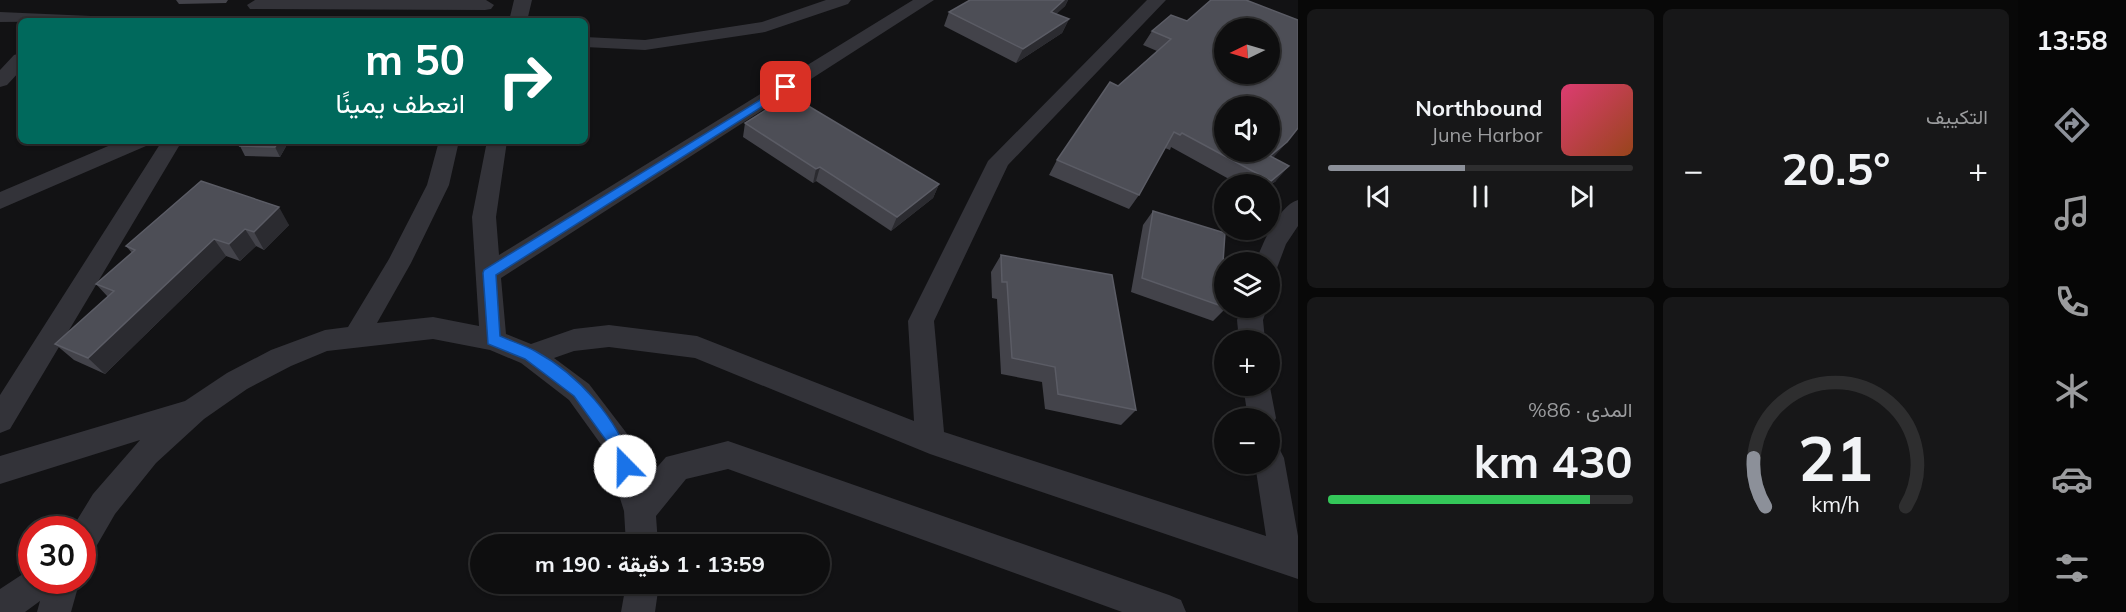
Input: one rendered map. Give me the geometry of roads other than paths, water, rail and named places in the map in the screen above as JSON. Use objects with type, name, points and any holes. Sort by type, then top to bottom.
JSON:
[{"type":"street","points":[[519,18],[523,0]]},
{"type":"street","points":[[588,42],[645,45],[765,27],[842,0]]},
{"type":"street","points":[[489,273],[925,0]]},
{"type":"street","points":[[930,441],[921,321],[999,161],[1157,0]]},
{"type":"street","points":[[247,18],[257,2],[484,9]]},
{"type":"street","points":[[0,17],[20,18]]},
{"type":"street","points":[[0,81],[18,62]]},
{"type":"street","points":[[0,201],[132,144]]},
{"type":"street","points":[[0,420],[170,144]]},
{"type":"street","points":[[356,336],[399,264],[438,185],[448,144]]},
{"type":"street","points":[[493,340],[484,217],[496,144]]},
{"type":"street","points":[[1271,252],[1298,208]]},
{"type":"street","points":[[1271,252],[1298,247]]},
{"type":"street","points":[[96,517],[104,504],[146,453],[194,410],[237,381],[280,358],[325,341],[433,328],[493,340],[530,355],[579,392],[618,444],[640,511],[641,534]]},
{"type":"street","points":[[530,355],[574,340],[609,336],[697,347],[930,441],[1292,561]]},
{"type":"street","points":[[0,470],[194,410]]},
{"type":"street","points":[[640,511],[677,467],[728,455],[1169,612]]},
{"type":"street","points":[[1273,474],[1292,561]]},
{"type":"street","points":[[0,609],[22,594]]},
{"type":"street","points":[[54,612],[60,594]]},
{"type":"street","points":[[638,612],[641,594]]}]
